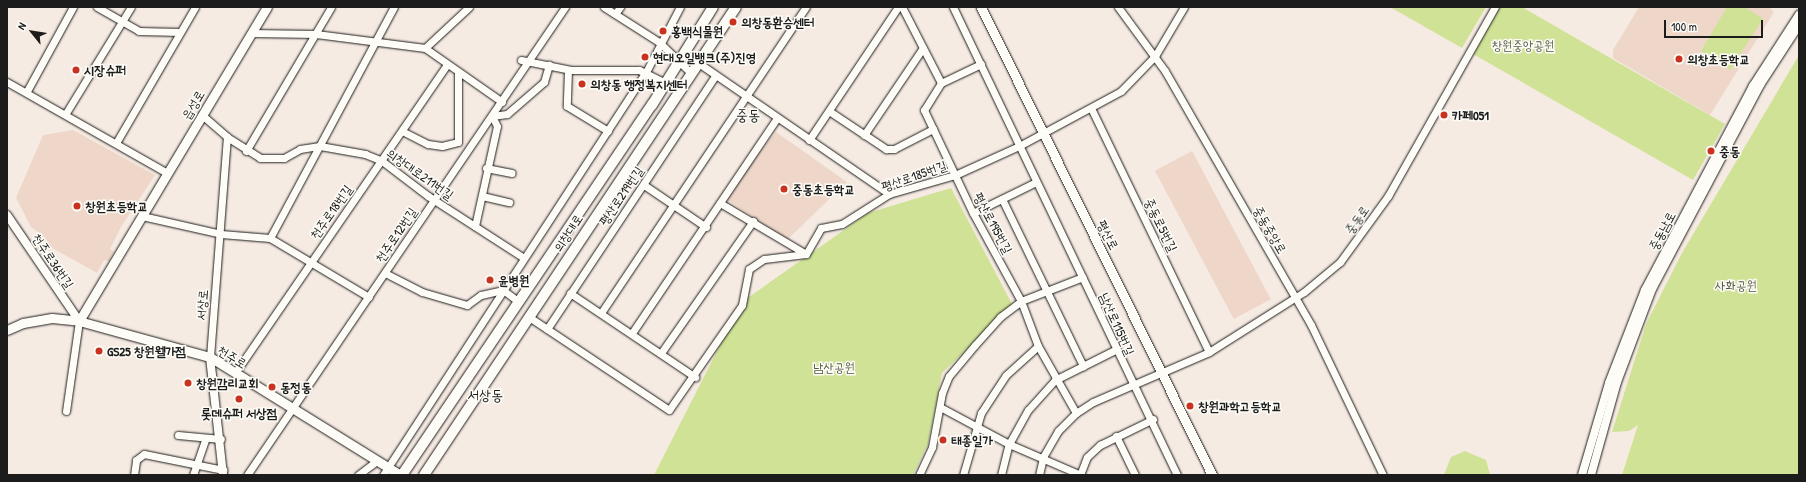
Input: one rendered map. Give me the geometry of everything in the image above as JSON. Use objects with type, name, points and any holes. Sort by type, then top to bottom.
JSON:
[{"type":"main road","name":"읍성로","points":[[79,321],[267,7]]},
{"type":"main road","name":"의창대로","points":[[401,475],[666,83],[713,7]]},
{"type":"main road","name":"의창대로","points":[[424,475],[690,72],[736,7]]},
{"type":"main road","name":"평산로","points":[[982,7],[1042,135],[1162,371],[1212,475]]},
{"type":"main road","name":"천주로","points":[[7,330],[23,323],[52,318],[79,321],[210,357],[293,408],[375,462],[385,471],[401,475]]},
{"type":"street","points":[[28,91],[73,7]]},
{"type":"street","points":[[97,7],[139,31],[180,32]]},
{"type":"street","points":[[66,114],[131,7]]},
{"type":"street","points":[[116,143],[196,7]]},
{"type":"street","points":[[246,151],[332,7]]},
{"type":"street","points":[[270,238],[320,146],[374,41],[394,7]]},
{"type":"street","points":[[425,48],[469,7]]},
{"type":"street","name":"천주로12번길","points":[[247,475],[434,199],[531,60],[565,7]]},
{"type":"street","points":[[604,7],[659,42],[677,63],[690,72]]},
{"type":"street","points":[[615,14],[620,7]]},
{"type":"street","points":[[385,471],[646,72],[659,42],[680,7]]},
{"type":"street","points":[[601,313],[806,7]]},
{"type":"street","points":[[809,140],[898,7]]},
{"type":"street","points":[[902,7],[942,83],[981,64]]},
{"type":"street","name":"남산로115번길","points":[[953,7],[1083,277],[1115,350],[1153,419],[1177,475]]},
{"type":"street","name":"중동중앙로","points":[[1118,7],[1155,56],[1295,298],[1383,475]]},
{"type":"street","name":"평산로185번길","points":[[806,254],[821,228],[842,224],[889,194],[955,175],[1020,146],[1121,92],[1155,56],[1184,7]]},
{"type":"street","name":"중동로","points":[[1076,413],[1162,371],[1208,352],[1295,298],[1332,270],[1366,230],[1495,7]]},
{"type":"street","name":"중동남로","points":[[1582,475],[1610,383],[1645,290],[1753,86],[1799,15]]},
{"type":"street","name":"중동남로","points":[[1591,475],[1617,382],[1652,289],[1760,86],[1799,25]]},
{"type":"street","points":[[252,33],[316,34],[425,48],[502,102]]},
{"type":"street","points":[[864,135],[923,48]]},
{"type":"street","points":[[521,60],[531,60],[568,70],[646,72],[666,83]]},
{"type":"street","points":[[697,62],[745,97],[889,194]]},
{"type":"street","name":"천주로18번길","points":[[235,373],[382,161],[447,64]]},
{"type":"street","points":[[475,226],[482,196],[486,168],[497,126],[492,116],[507,114],[544,82],[549,65]]},
{"type":"street","points":[[568,70],[567,106],[608,131]]},
{"type":"street","points":[[402,131],[428,144],[442,146],[458,142],[458,72]]},
{"type":"street","name":"평산로219번길","points":[[547,329],[715,76]]},
{"type":"street","points":[[7,82],[28,91],[167,174]]},
{"type":"street","name":"평산로195번길","points":[[942,83],[924,110],[973,213],[1021,301],[1038,346],[1055,380],[1076,413]]},
{"type":"street","name":"중동로5번길","points":[[1091,108],[1208,352]]},
{"type":"street","points":[[829,111],[882,147],[894,149],[933,130]]},
{"type":"street","name":"의창대로211번길","points":[[202,115],[227,137],[246,151],[260,158],[284,158],[300,149],[320,146],[351,148],[382,161],[434,199],[524,258]]},
{"type":"street","points":[[632,333],[706,227],[720,203],[777,118]]},
{"type":"street","name":"서상로","points":[[223,473],[221,439],[210,357],[221,234],[227,137]]},
{"type":"street","points":[[486,168],[512,172]]},
{"type":"street","points":[[973,213],[1036,182]]},
{"type":"street","points":[[644,185],[672,206],[706,227]]},
{"type":"street","points":[[482,196],[509,202]]},
{"type":"street","points":[[1002,199],[1049,292],[1083,366]]},
{"type":"street","points":[[720,203],[753,221],[806,254]]},
{"type":"street","name":"천주로36번길","points":[[7,215],[79,321]]},
{"type":"street","points":[[142,216],[221,234],[270,238],[369,297]]},
{"type":"street","points":[[661,353],[753,221]]},
{"type":"street","points":[[529,317],[669,410],[695,377],[742,305],[749,268],[764,259],[806,254]]},
{"type":"street","points":[[385,273],[422,292],[467,305],[481,295],[503,290],[519,302]]},
{"type":"street","points":[[919,475],[932,447],[940,407],[949,376],[1000,317],[1021,301],[1049,292],[1083,277]]},
{"type":"street","points":[[570,293],[632,333],[695,377]]},
{"type":"street","points":[[66,411],[79,321]]},
{"type":"street","points":[[963,475],[975,425],[1006,375],[1038,346]]},
{"type":"street","points":[[1001,475],[1009,444],[1028,410],[1055,380],[1115,350]]},
{"type":"street","points":[[940,407],[1009,444],[1043,457],[1080,475],[1087,457],[1116,436],[1153,419]]},
{"type":"street","points":[[1039,475],[1043,457],[1058,431],[1076,413]]},
{"type":"street","points":[[178,435],[221,439]]},
{"type":"street","points":[[1116,436],[1135,475]]},
{"type":"street","points":[[193,475],[206,438]]},
{"type":"street","points":[[134,475],[136,460],[144,454],[196,464],[223,473]]},
{"type":"street","points":[[358,475],[375,462]]},
{"type":"shaded area","name":"의창초등학교","points":[[1639,7],[1769,7],[1774,12],[1710,115],[1613,58],[1613,50]]},
{"type":"shaded area","name":"창원초등학교","points":[[73,130],[155,175],[121,227],[110,249],[114,252],[109,261],[104,260],[97,273],[45,244],[39,233],[31,227],[16,198],[43,135]]},
{"type":"shaded area","name":"중동초등학교","points":[[776,132],[847,182],[787,240],[723,197]]},
{"type":"shaded area","points":[[1192,151],[1271,299],[1234,319],[1155,171]]},
{"type":"green space","name":"창원중앙공원","points":[[1390,7],[1486,7],[1462,48]]},
{"type":"green space","name":"창원중앙공원","points":[[1500,7],[1522,7],[1725,124],[1693,180],[1473,54]]},
{"type":"green space","points":[[1727,7],[1745,7],[1763,19],[1730,70],[1701,51]]},
{"type":"green space","name":"사화공원","points":[[1799,55],[1799,475],[1622,475],[1638,425],[1629,431],[1612,432],[1646,324],[1682,253]]},
{"type":"green space","name":"남산공원","points":[[951,188],[1013,306],[942,373],[928,444],[913,475],[654,475],[742,302],[868,213]]},
{"type":"green space","points":[[1465,451],[1486,460],[1490,475],[1444,475],[1451,457]]},
{"type":"place","name":"의창동환승센터","points":[[733,22]]},
{"type":"place","name":"홍백식물원","points":[[663,31]]},
{"type":"place","name":"현대오일뱅크(주)진영","points":[[645,57]]},
{"type":"place","name":"의창초등학교","points":[[1679,59]]},
{"type":"place","name":"시장슈퍼","points":[[76,70]]},
{"type":"place","name":"의창동 행정복지센터","points":[[582,84]]},
{"type":"place","name":"카페051","points":[[1444,115]]},
{"type":"place","name":"중동","points":[[1711,151]]},
{"type":"place","name":"중동초등학교","points":[[784,189]]},
{"type":"place","name":"창원초등학교","points":[[77,206]]},
{"type":"place","name":"윤병원","points":[[490,280]]},
{"type":"place","name":"GS25 창원웰가점","points":[[99,351]]},
{"type":"place","name":"창원감리교회","points":[[188,383]]},
{"type":"place","name":"동정동","points":[[272,387]]},
{"type":"place","name":"롯데슈퍼 서상점","points":[[239,399]]},
{"type":"place","name":"창원과학고등학교","points":[[1190,406]]},
{"type":"place","name":"태종일가","points":[[943,440]]},
{"type":"district","name":"중동","points":[[748,115]]},
{"type":"district","name":"서상동","points":[[485,395]]}]
